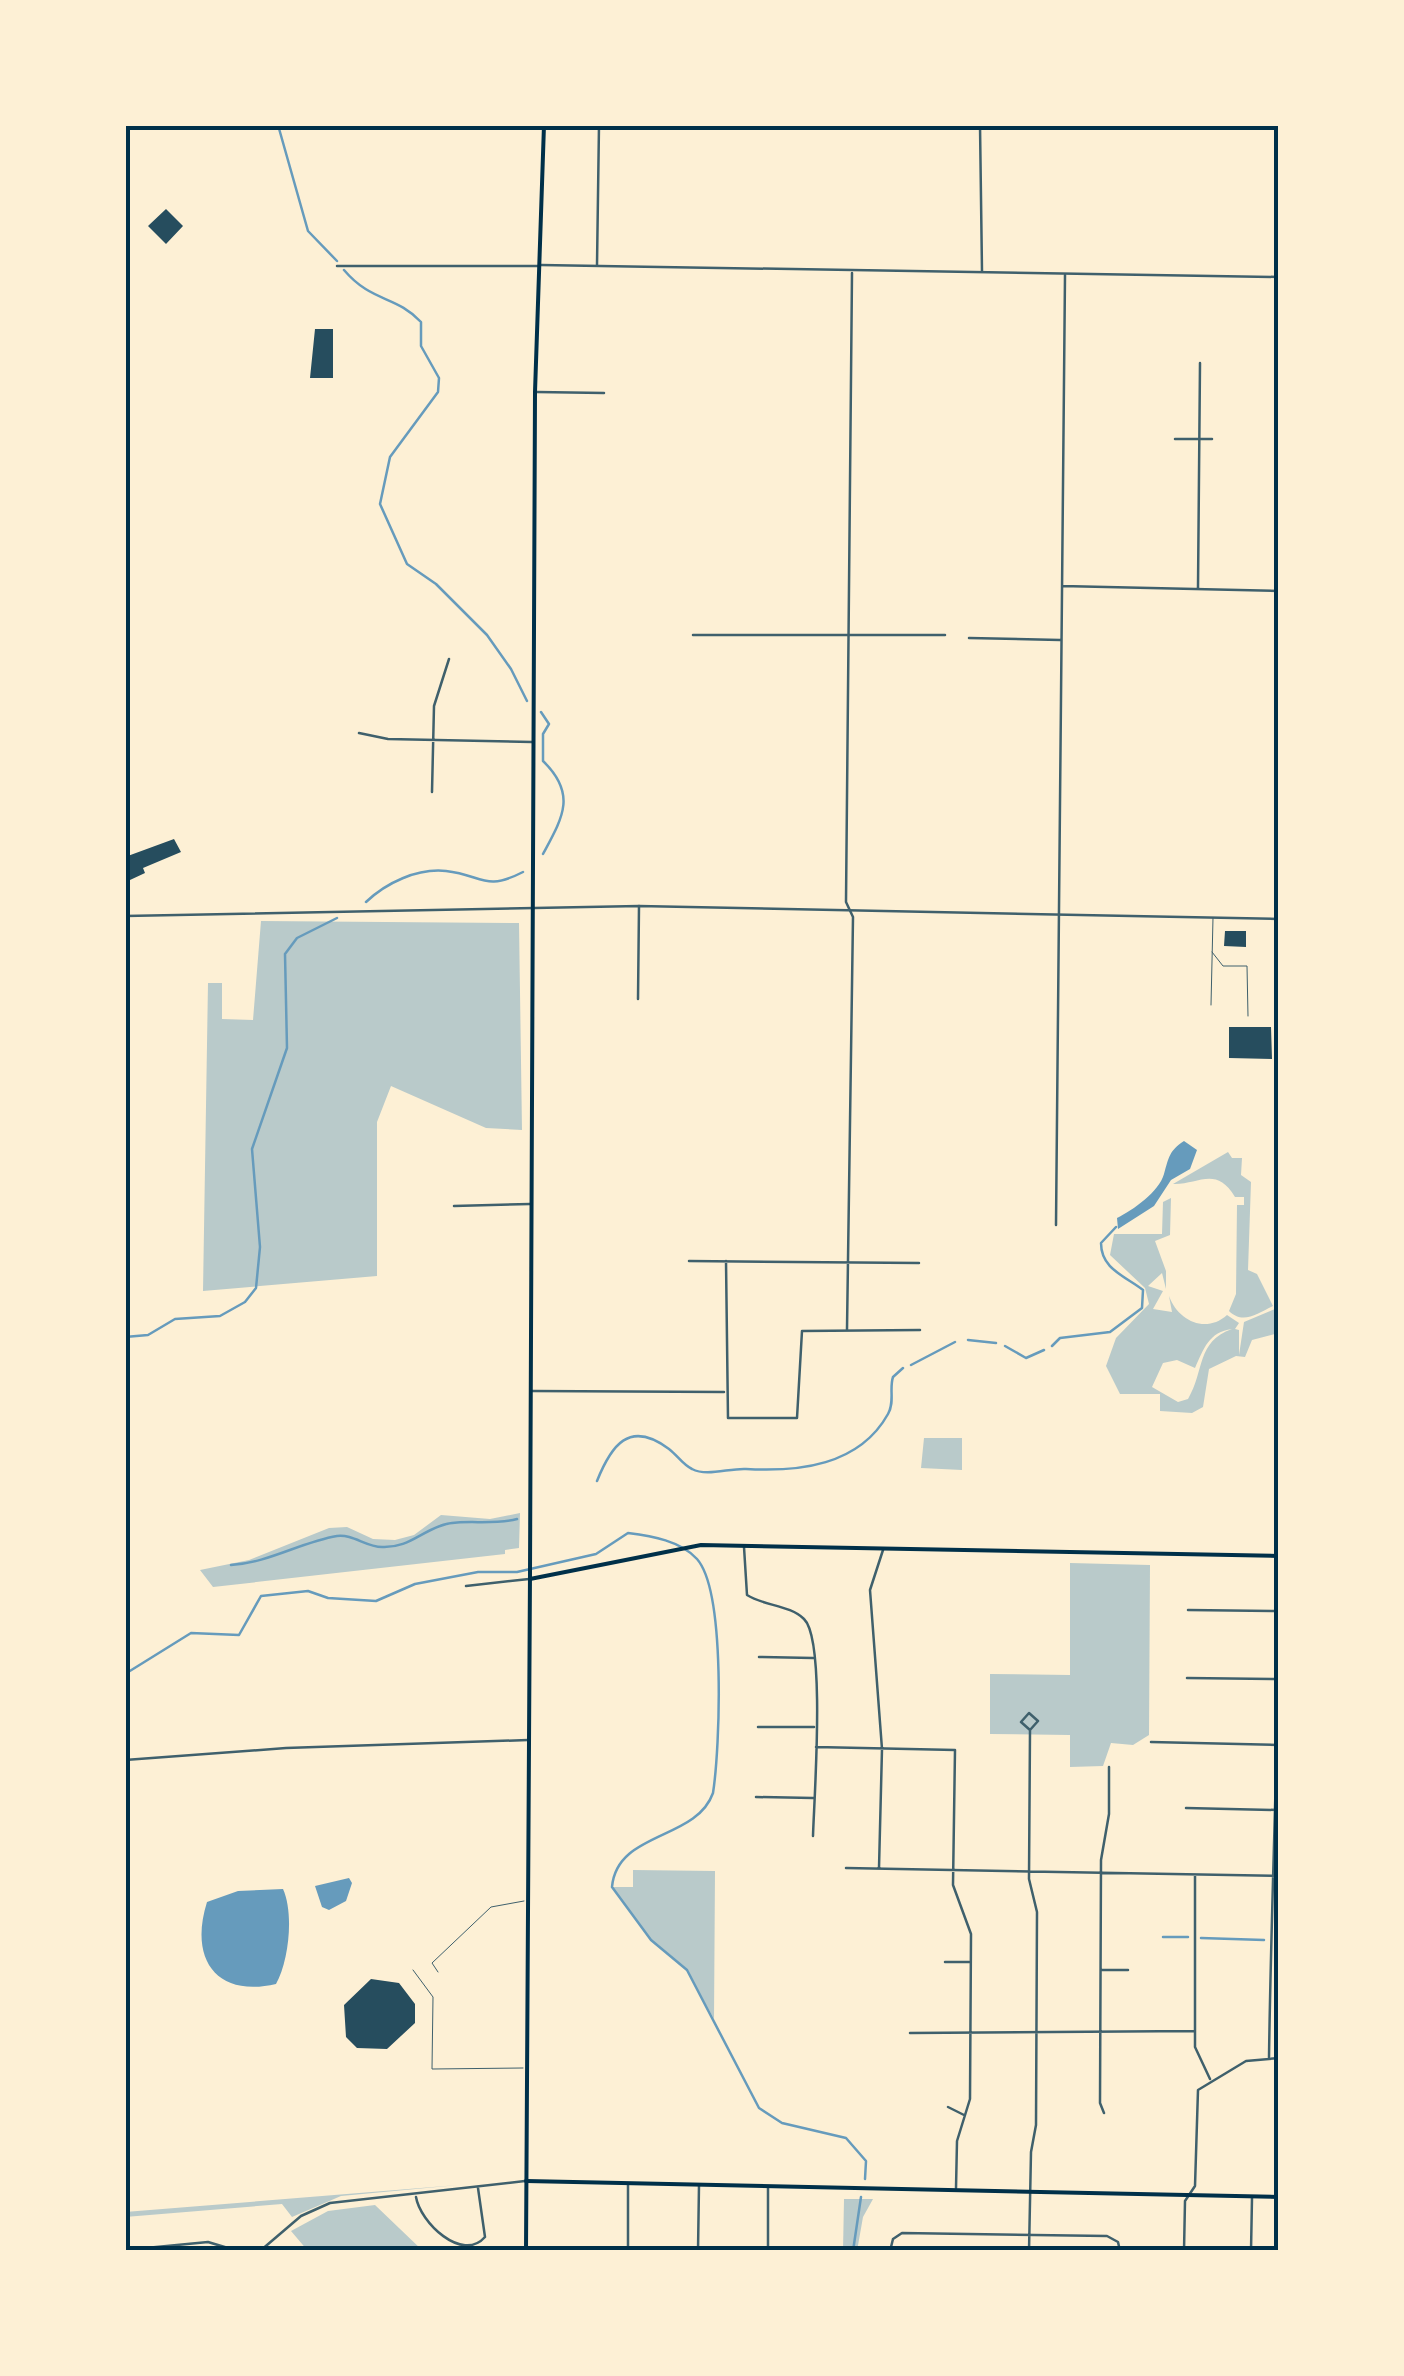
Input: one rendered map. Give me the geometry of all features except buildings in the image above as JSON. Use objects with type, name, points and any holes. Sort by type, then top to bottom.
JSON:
[{"type":"main road","points":[[526,2251],[532,742],[535,392],[544,125]]},
{"type":"main road","points":[[530,1576],[686,1546],[1279,1556]]},
{"type":"main road","points":[[526,2181],[1279,2197]]},
{"type":"street","points":[[598,267],[599,125]]},
{"type":"street","points":[[980,125],[982,273]]},
{"type":"street","points":[[337,266],[540,265],[1279,277]]},
{"type":"street","points":[[847,1329],[851,910],[846,902],[852,271]]},
{"type":"street","points":[[1056,1225],[1066,274]]},
{"type":"street","points":[[1198,588],[1200,364]]},
{"type":"street","points":[[535,392],[604,392]]},
{"type":"street","points":[[1175,439],[1212,439]]},
{"type":"street","points":[[1062,586],[1279,592]]},
{"type":"street","points":[[693,635],[945,635]]},
{"type":"street","points":[[969,638],[1062,640]]},
{"type":"street","points":[[432,792],[437,694],[449,660]]},
{"type":"street","points":[[359,733],[433,741],[532,742]]},
{"type":"street","points":[[638,999],[639,906]]},
{"type":"street","points":[[125,916],[639,906],[1279,919]]},
{"type":"street","points":[[454,1206],[531,1204]]},
{"type":"street","points":[[689,1261],[919,1263]]},
{"type":"street","points":[[726,1261],[728,1418],[798,1418],[802,1330],[920,1330]]},
{"type":"street","points":[[530,1391],[726,1392]]},
{"type":"street","points":[[744,1546],[747,1595],[804,1619],[812,1634],[816,1727],[814,1836]]},
{"type":"street","points":[[879,1869],[882,1748],[878,1665],[870,1630],[871,1586],[883,1548]]},
{"type":"street","points":[[466,1586],[530,1576]]},
{"type":"street","points":[[1270,2058],[1271,1876],[1278,1810],[1279,1605]]},
{"type":"street","points":[[1188,1610],[1279,1612]]},
{"type":"street","points":[[759,1658],[815,1658]]},
{"type":"street","points":[[1187,1678],[1279,1679]]},
{"type":"street","points":[[758,1727],[816,1727]]},
{"type":"street","points":[[1029,2251],[1037,1912],[1030,1872],[1030,1730]]},
{"type":"street","points":[[125,1760],[286,1748],[529,1740]]},
{"type":"street","points":[[1151,1742],[1278,1745]]},
{"type":"street","points":[[816,1748],[955,1750],[953,1890],[970,1928],[971,1962],[966,2115],[956,2148],[956,2189]]},
{"type":"street","points":[[1104,2113],[1100,2103],[1101,1872],[1109,1814],[1109,1767]]},
{"type":"street","points":[[756,1797],[814,1798]]},
{"type":"street","points":[[1186,1808],[1278,1810]]},
{"type":"street","points":[[846,1868],[1279,1876]]},
{"type":"street","points":[[1195,1874],[1195,2031],[1198,2057],[1211,2080]]},
{"type":"street","points":[[945,1962],[971,1962]]},
{"type":"street","points":[[1101,1970],[1128,1970]]},
{"type":"street","points":[[910,2033],[1195,2031]]},
{"type":"street","points":[[1184,2251],[1184,2203],[1194,2186],[1196,2095],[1211,2080],[1246,2060],[1279,2058]]},
{"type":"street","points":[[948,2107],[966,2115]]},
{"type":"street","points":[[260,2251],[315,2208],[349,2199],[526,2181]]},
{"type":"street","points":[[628,2182],[628,2251]]},
{"type":"street","points":[[698,2184],[698,2251]]},
{"type":"street","points":[[416,2194],[420,2212],[450,2242],[478,2244],[485,2237],[486,2228],[478,2187]]},
{"type":"street","points":[[768,2187],[768,2251]]},
{"type":"street","points":[[1251,2251],[1252,2196]]},
{"type":"street","points":[[890,2251],[893,2239],[902,2233],[1107,2236],[1118,2242],[1120,2251]]},
{"type":"street","points":[[125,2250],[208,2242],[238,2251]]},
{"type":"lane","points":[[1211,1005],[1213,918]]},
{"type":"lane","points":[[1212,952],[1222,966],[1248,966],[1248,1016]]},
{"type":"lane","points":[[438,1972],[432,1964],[491,1906],[528,1901]]},
{"type":"lane","points":[[413,1970],[433,1998],[432,2068],[528,2068]]},
{"type":"shaded area","points":[[261,921],[519,923],[522,1130],[486,1128],[391,1086],[377,1122],[377,1276],[203,1291],[208,983],[222,983],[222,1019],[253,1020]]},
{"type":"shaded area","points":[[1228,1152],[1232,1158],[1242,1158],[1241,1175],[1251,1182],[1248,1270],[1257,1274],[1273,1306],[1245,1317],[1229,1311],[1236,1294],[1237,1205],[1244,1205],[1244,1197],[1235,1197],[1228,1187],[1214,1179],[1173,1184]]},
{"type":"shaded area","points":[[1171,1198],[1170,1235],[1155,1241],[1166,1271],[1166,1289],[1162,1273],[1148,1286],[1163,1291],[1153,1309],[1172,1312],[1169,1296],[1179,1312],[1194,1322],[1210,1324],[1227,1315],[1239,1323],[1235,1329],[1239,1330],[1239,1355],[1244,1322],[1275,1309],[1279,1333],[1252,1340],[1245,1357],[1236,1356],[1209,1369],[1203,1407],[1192,1413],[1160,1411],[1160,1394],[1120,1394],[1106,1366],[1116,1338],[1149,1304],[1145,1288],[1110,1255],[1114,1234],[1162,1234],[1163,1202]],"holes":[[[1232,1329],[1207,1349],[1188,1399],[1178,1402],[1152,1387],[1163,1363],[1177,1360],[1195,1368],[1213,1337]]]},
{"type":"shaded area","points":[[924,1438],[962,1438],[962,1470],[921,1468]]},
{"type":"shaded area","points":[[520,1513],[519,1548],[505,1550],[505,1554],[213,1587],[200,1570],[249,1560],[329,1528],[347,1527],[373,1539],[395,1540],[414,1535],[441,1515],[490,1519]]},
{"type":"shaded area","points":[[1070,1563],[1150,1565],[1149,1735],[1133,1745],[1111,1743],[1103,1766],[1070,1767],[1070,1735],[990,1734],[990,1674],[1070,1675]]},
{"type":"shaded area","points":[[633,1870],[715,1871],[714,2019],[687,1970],[651,1940],[612,1887],[633,1887]]},
{"type":"shaded area","points":[[458,2185],[341,2196],[292,2217],[282,2204],[125,2217],[125,2212]]},
{"type":"shaded area","points":[[844,2199],[873,2199],[863,2217],[857,2251],[843,2251]]},
{"type":"shaded area","points":[[375,2205],[423,2251],[308,2251],[291,2231],[328,2211]]},
{"type":"water","points":[[1184,1141],[1197,1150],[1190,1169],[1171,1180],[1154,1206],[1118,1229],[1117,1218],[1151,1194],[1170,1155]]},
{"type":"water","points":[[349,1878],[352,1883],[346,1901],[329,1910],[322,1907],[315,1886]]},
{"type":"water","points":[[283,1889],[288,1937],[276,1984],[255,1987],[223,1979],[205,1957],[202,1922],[207,1902],[238,1891]]},
{"type":"waterway","points":[[278,125],[308,231],[337,261]]},
{"type":"waterway","points":[[344,270],[364,288],[402,307],[421,322],[421,346],[439,378],[438,392],[390,457],[380,504],[407,564],[436,584],[487,635],[527,701]]},
{"type":"waterway","points":[[541,712],[549,724],[543,734],[543,761],[554,773],[563,795],[561,817],[543,854]]},
{"type":"waterway","points":[[366,902],[392,883],[413,874],[446,871],[491,882],[523,872]]},
{"type":"waterway","points":[[125,1337],[148,1335],[175,1319],[220,1316],[245,1302],[256,1288],[260,1247],[252,1149],[287,1048],[285,954],[297,938],[337,918]]},
{"type":"waterway","points":[[1052,1346],[1060,1338],[1110,1332],[1142,1308],[1143,1290],[1115,1271],[1102,1252],[1101,1243],[1116,1227]]},
{"type":"waterway","points":[[968,1340],[996,1343]]},
{"type":"waterway","points":[[911,1365],[955,1342]]},
{"type":"waterway","points":[[1005,1346],[1026,1358],[1044,1350]]},
{"type":"waterway","points":[[597,1481],[615,1448],[632,1437],[643,1436],[669,1449],[689,1467],[704,1472],[786,1469],[826,1462],[861,1445],[876,1431],[890,1409],[893,1377],[903,1368]]},
{"type":"waterway","points":[[231,1565],[337,1536],[391,1547],[448,1524],[517,1519]]},
{"type":"waterway","points":[[125,1674],[191,1633],[239,1635],[261,1596],[308,1591],[328,1598],[376,1601],[415,1584],[478,1572],[517,1572],[596,1554],[628,1533],[666,1540],[683,1548],[697,1559],[713,1603],[719,1708],[713,1793],[704,1809],[691,1820],[628,1855],[617,1869],[612,1887],[651,1940],[687,1970],[759,2108],[782,2123],[846,2138],[866,2161],[865,2179]]},
{"type":"waterway","points":[[1163,1937],[1188,1937]]},
{"type":"waterway","points":[[1201,1938],[1264,1940]]},
{"type":"waterway","points":[[853,2251],[861,2197]]}]
